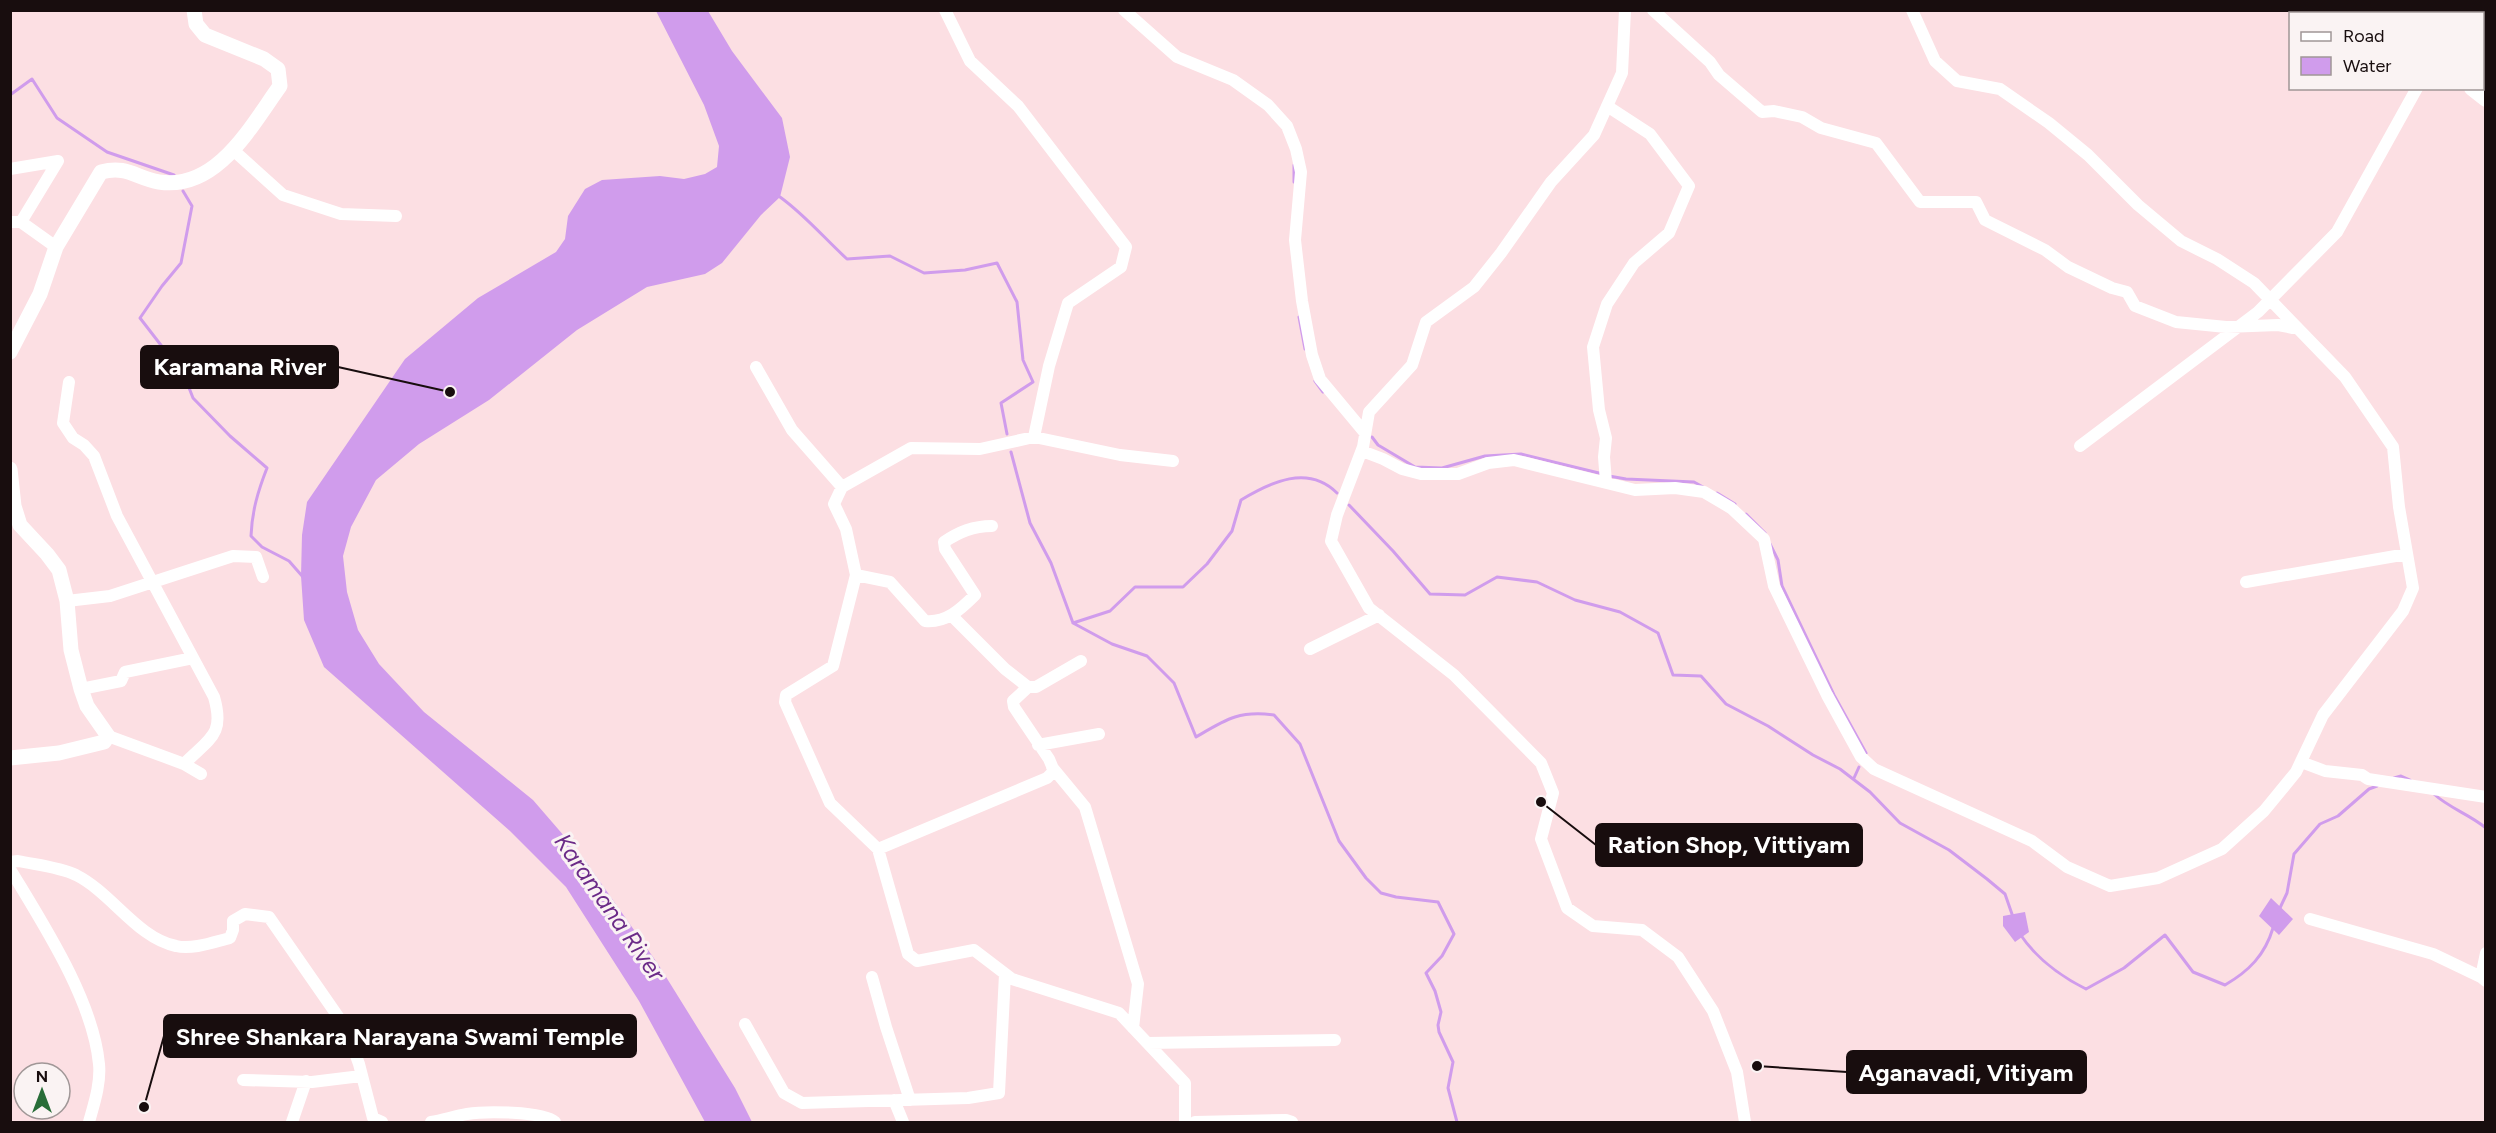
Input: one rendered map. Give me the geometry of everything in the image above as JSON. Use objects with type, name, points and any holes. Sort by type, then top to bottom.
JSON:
[{"type":"street","points":[[10,352],[40,294],[56,247],[101,172],[115,168],[159,182],[186,182],[208,172],[232,149],[280,86],[278,69],[264,58],[205,35],[196,24],[194,10]]},
{"type":"street","points":[[945,10],[970,61],[1018,106],[1126,247],[1121,267],[1068,303],[1049,366],[1034,437]]},
{"type":"street","points":[[1124,10],[1177,57],[1233,80],[1268,105],[1287,126],[1296,149],[1301,172],[1295,240],[1302,301],[1312,355],[1320,379],[1365,433]]},
{"type":"street","points":[[1625,10],[1622,73],[1594,135],[1551,182],[1474,287],[1426,322],[1412,364],[1369,412],[1362,451],[1337,515],[1332,541],[1370,608],[1454,675],[1541,763],[1553,793],[1541,839],[1567,908],[1593,926],[1642,930],[1678,957],[1713,1011],[1737,1072],[1741,1121]]},
{"type":"street","points":[[1653,10],[1710,62],[1719,75],[1762,112],[1774,111],[1802,117],[1821,128],[1876,143],[1920,202],[1976,202],[1985,220],[2045,250],[2068,267],[2112,288],[2127,292],[2135,306],[2156,316],[2184,324],[2238,327],[2278,325],[2292,328],[2289,323]]},
{"type":"street","points":[[1362,451],[1402,469],[1421,474],[1458,474],[1488,463],[1514,460],[1635,490],[1674,488],[1704,492],[1731,508],[1764,538],[1774,586],[1827,695],[1861,757],[1874,769],[2032,841],[2067,867],[2110,886],[2158,879],[2222,849],[2264,811],[2301,762],[2323,715],[2403,611],[2413,588],[2406,554],[2393,447],[2345,377],[2254,283],[2217,259],[2181,241],[2138,205],[2088,155],[2020,102],[2000,90],[1957,81],[1935,61],[1912,10]]},
{"type":"street","points":[[2080,446],[2238,327],[2271,299],[2337,232],[2416,90]]},
{"type":"street","points":[[1606,482],[1606,438],[1599,410],[1593,347],[1607,304],[1634,263],[1669,233],[1689,186],[1650,134],[1607,106]]},
{"type":"street","points":[[232,149],[283,195],[341,214],[396,216]]},
{"type":"street","points":[[10,169],[58,161],[16,222],[56,247]]},
{"type":"street","points":[[756,367],[792,430],[842,487]]},
{"type":"street","points":[[69,382],[63,423],[73,438],[84,445],[94,456],[117,516],[214,697],[220,718],[214,734],[184,764]]},
{"type":"street","points":[[1173,460],[1120,455],[1034,437],[980,449],[911,448],[842,487],[834,504],[846,529],[856,575],[833,666],[786,695],[785,702],[830,803],[878,849],[908,954],[917,961],[974,950],[1012,979],[1119,1013],[1185,1083],[1185,1122]]},
{"type":"street","points":[[10,469],[14,506],[20,525],[48,554],[59,570],[67,601],[71,650],[87,705],[108,736],[184,764],[201,774]]},
{"type":"street","points":[[856,575],[890,582],[925,621],[938,622],[961,609],[975,595],[945,549],[944,542],[957,533],[979,526],[992,526]]},
{"type":"street","points":[[2246,582],[2406,554]]},
{"type":"street","points":[[67,601],[110,596],[234,556],[256,557],[263,577]]},
{"type":"street","points":[[951,615],[1005,669],[1028,687],[1036,687],[1081,661]]},
{"type":"street","points":[[1310,649],[1379,615]]},
{"type":"street","points":[[81,689],[121,681],[125,672],[193,658]]},
{"type":"street","points":[[1028,687],[1013,700],[1014,707],[1052,767],[1085,807],[1137,984],[1133,1028]]},
{"type":"street","points":[[1038,745],[1099,734]]},
{"type":"street","points":[[10,758],[59,753],[104,742],[108,736]]},
{"type":"street","points":[[2301,762],[2325,771],[2486,797]]},
{"type":"street","points":[[878,849],[1047,778],[1054,771],[1052,767]]},
{"type":"street","points":[[10,862],[18,861],[75,874],[111,899],[140,929],[176,946],[189,947],[230,939],[234,930],[233,921],[245,914],[269,917],[346,1028],[373,1118],[382,1122]]},
{"type":"street","points":[[10,869],[42,921],[69,974],[88,1019],[99,1066],[98,1087],[89,1122]]},
{"type":"street","points":[[2310,919],[2433,954],[2483,979],[2486,953]]},
{"type":"street","points":[[745,1024],[784,1093],[802,1103],[968,1098],[999,1093],[1005,974]]},
{"type":"street","points":[[872,977],[885,1027],[909,1100]]},
{"type":"street","points":[[1148,1043],[1335,1040]]},
{"type":"street","points":[[243,1080],[306,1081],[362,1076]]},
{"type":"street","points":[[292,1122],[306,1081]]},
{"type":"street","points":[[894,1100],[903,1122]]},
{"type":"street","points":[[431,1122],[469,1113],[520,1113],[550,1118],[555,1122]]},
{"type":"street","points":[[1195,1122],[1286,1120],[1292,1122]]},
{"type":"water","points":[[656,11],[708,11],[732,51],[782,118],[790,157],[780,197],[761,215],[722,263],[705,274],[647,287],[577,330],[489,400],[419,444],[376,480],[351,527],[343,556],[347,592],[358,630],[379,664],[424,712],[533,800],[584,859],[658,964],[735,1088],[752,1122],[705,1122],[639,1001],[566,887],[510,831],[324,667],[304,620],[301,576],[302,535],[307,502],[405,359],[478,298],[556,252],[565,239],[568,216],[585,189],[602,180],[660,176],[684,179],[705,174],[717,167],[719,146],[704,105]]},
{"type":"water","points":[[2271,898],[2293,919],[2279,935],[2259,916]]},
{"type":"water","points":[[2025,912],[2029,932],[2015,942],[2003,926],[2003,916]]},
{"type":"waterway","points":[[10,95],[32,79],[57,118],[107,152],[174,175]]},
{"type":"waterway","points":[[1294,165],[1294,182]]},
{"type":"waterway","points":[[183,191],[192,206],[181,263],[140,318],[184,375],[193,398],[230,436],[267,468],[256,501],[251,536],[262,547],[289,561],[303,577]]},
{"type":"waterway","points":[[780,197],[847,259],[890,256],[924,273],[965,270],[997,263],[1017,302],[1023,360],[1033,382],[1001,403],[1007,434]]},
{"type":"waterway","points":[[1299,317],[1305,349]]},
{"type":"waterway","points":[[1315,381],[1323,392]]},
{"type":"waterway","points":[[1372,437],[1378,445],[1415,467],[1442,468],[1485,456],[1521,454],[1603,474]]},
{"type":"waterway","points":[[1011,452],[1030,523],[1051,563],[1073,623],[1110,611],[1135,587],[1183,587],[1207,564],[1232,531],[1241,500],[1265,487],[1289,479],[1302,478],[1314,479],[1326,484],[1337,493]]},
{"type":"waterway","points":[[1609,476],[1694,482],[1703,487]]},
{"type":"waterway","points":[[1717,493],[1735,504]]},
{"type":"waterway","points":[[1349,505],[1430,594],[1465,595],[1497,577],[1537,582],[1575,600],[1620,612],[1658,633],[1673,675],[1701,676],[1726,704],[1840,769],[1870,792],[1900,823],[1949,850],[2005,894],[2013,917]]},
{"type":"waterway","points":[[1746,514],[1765,533]]},
{"type":"waterway","points":[[1770,544],[1778,560],[1782,586],[1834,695],[1866,753]]},
{"type":"waterway","points":[[1073,623],[1112,644],[1147,656],[1174,683],[1196,737],[1242,715],[1274,715],[1300,744],[1339,841],[1366,878],[1381,893],[1438,902],[1454,934],[1442,956],[1426,973],[1435,991],[1441,1012],[1439,1032],[1453,1062],[1448,1088],[1457,1122]]},
{"type":"waterway","points":[[1854,778],[1859,767]]},
{"type":"waterway","points":[[2394,778],[2401,776],[2410,780]]},
{"type":"waterway","points":[[2279,910],[2287,893],[2294,854],[2320,824],[2338,816],[2369,789],[2377,786]]},
{"type":"waterway","points":[[2434,794],[2486,828]]},
{"type":"waterway","points":[[2020,934],[2049,966],[2086,989],[2124,968],[2165,935],[2193,972],[2225,985],[2242,974],[2261,954],[2273,928]]},
{"type":"place","name":"Karamana River","points":[[450,392]]},
{"type":"place","name":"Ration Shop, Vittiyam","points":[[1541,802]]},
{"type":"place","name":"Aganavadi, Vitiyam","points":[[1757,1066]]},
{"type":"place","name":"Shree Shankara Narayana Swami Temple","points":[[144,1107]]}]
